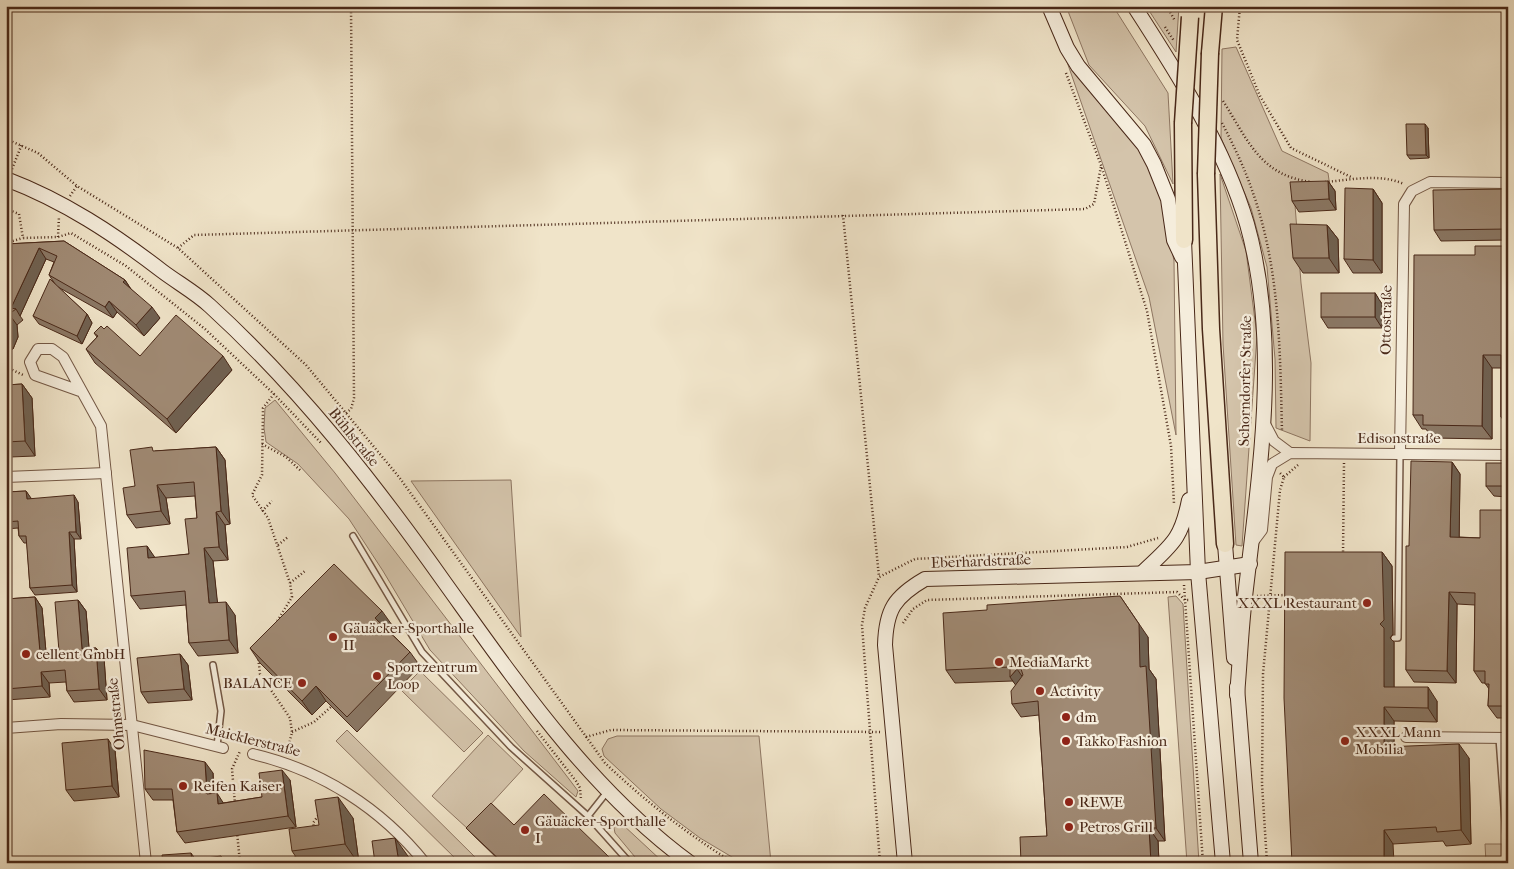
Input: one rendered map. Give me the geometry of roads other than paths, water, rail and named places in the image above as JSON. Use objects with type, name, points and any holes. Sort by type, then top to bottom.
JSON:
[{"type":"highway","points":[[1214,6],[1210,53],[1206,174],[1211,329],[1224,544]]},
{"type":"highway","points":[[1184,240],[1183,123],[1191,12]]},
{"type":"main road","points":[[1049,6],[1067,48],[1078,66],[1144,145],[1168,199],[1174,240],[1185,263]]},
{"type":"main road","name":"Schorndorfer Straße","points":[[1134,6],[1173,66],[1219,152],[1246,224],[1257,268],[1265,332],[1262,419],[1253,542],[1237,695]]},
{"type":"main road","name":"Bühlstraße","points":[[7,181],[94,222],[199,297],[288,383],[345,450],[423,552],[568,749],[632,814],[690,863]]},
{"type":"main road","points":[[1184,240],[1198,572],[1223,863]]},
{"type":"main road","points":[[1142,573],[1176,540],[1181,531],[1193,477]]},
{"type":"main road","points":[[1224,544],[1251,863]]},
{"type":"main road","name":"Eberhardstraße","points":[[905,863],[885,645],[886,625],[892,607],[905,590],[925,579],[1198,572],[1250,564]]},
{"type":"street","name":"Ottostraße","points":[[1400,453],[1403,211],[1406,200],[1412,191],[1430,182],[1508,183]]},
{"type":"street","name":"Ohmstraße","points":[[80,391],[35,375],[30,362],[38,349],[52,349],[63,357],[80,391],[101,426],[146,863]]},
{"type":"street","points":[[1253,542],[1262,530],[1267,477],[1272,464],[1290,453],[1274,441],[1262,419]]},
{"type":"street","name":"Edisonstraße","points":[[1290,453],[1508,455]]},
{"type":"street","points":[[6,477],[106,473]]},
{"type":"street","name":"Maicklerstraße","points":[[6,728],[61,724],[132,725],[220,747]]},
{"type":"street","points":[[1406,737],[1503,738]]},
{"type":"street","name":"Maicklerstraße","points":[[253,754],[284,762],[325,779],[347,792],[383,821],[424,863]]},
{"type":"lane","points":[[1394,638],[1398,638],[1400,453]]},
{"type":"lane","points":[[353,536],[422,652],[511,746],[588,816],[630,863]]},
{"type":"lane","points":[[213,665],[221,711],[220,747]]},
{"type":"lane","points":[[1503,738],[1508,863]]},
{"type":"lane","points":[[588,816],[609,789]]},
{"type":"place","name":"XXXL Restaurant","points":[[1367,603]]},
{"type":"place","name":"Gäuäcker-Sporthalle II","points":[[333,637]]},
{"type":"place","name":"cellent GmbH","points":[[26,654]]},
{"type":"place","name":"MediaMarkt","points":[[999,662]]},
{"type":"place","name":"Sportzentrum Loop","points":[[377,676]]},
{"type":"place","name":"BALANCE","points":[[302,683]]},
{"type":"place","name":"Activity","points":[[1040,691]]},
{"type":"place","name":"dm","points":[[1066,717]]},
{"type":"place","name":"Takko Fashion","points":[[1066,741]]},
{"type":"place","name":"XXXL Mann Mobilia","points":[[1345,741]]},
{"type":"place","name":"Reifen Kaiser","points":[[183,786]]},
{"type":"place","name":"REWE","points":[[1069,802]]},
{"type":"place","name":"Petros Grill","points":[[1069,827]]},
{"type":"place","name":"Gäuäcker-Sporthalle I","points":[[525,830]]}]
